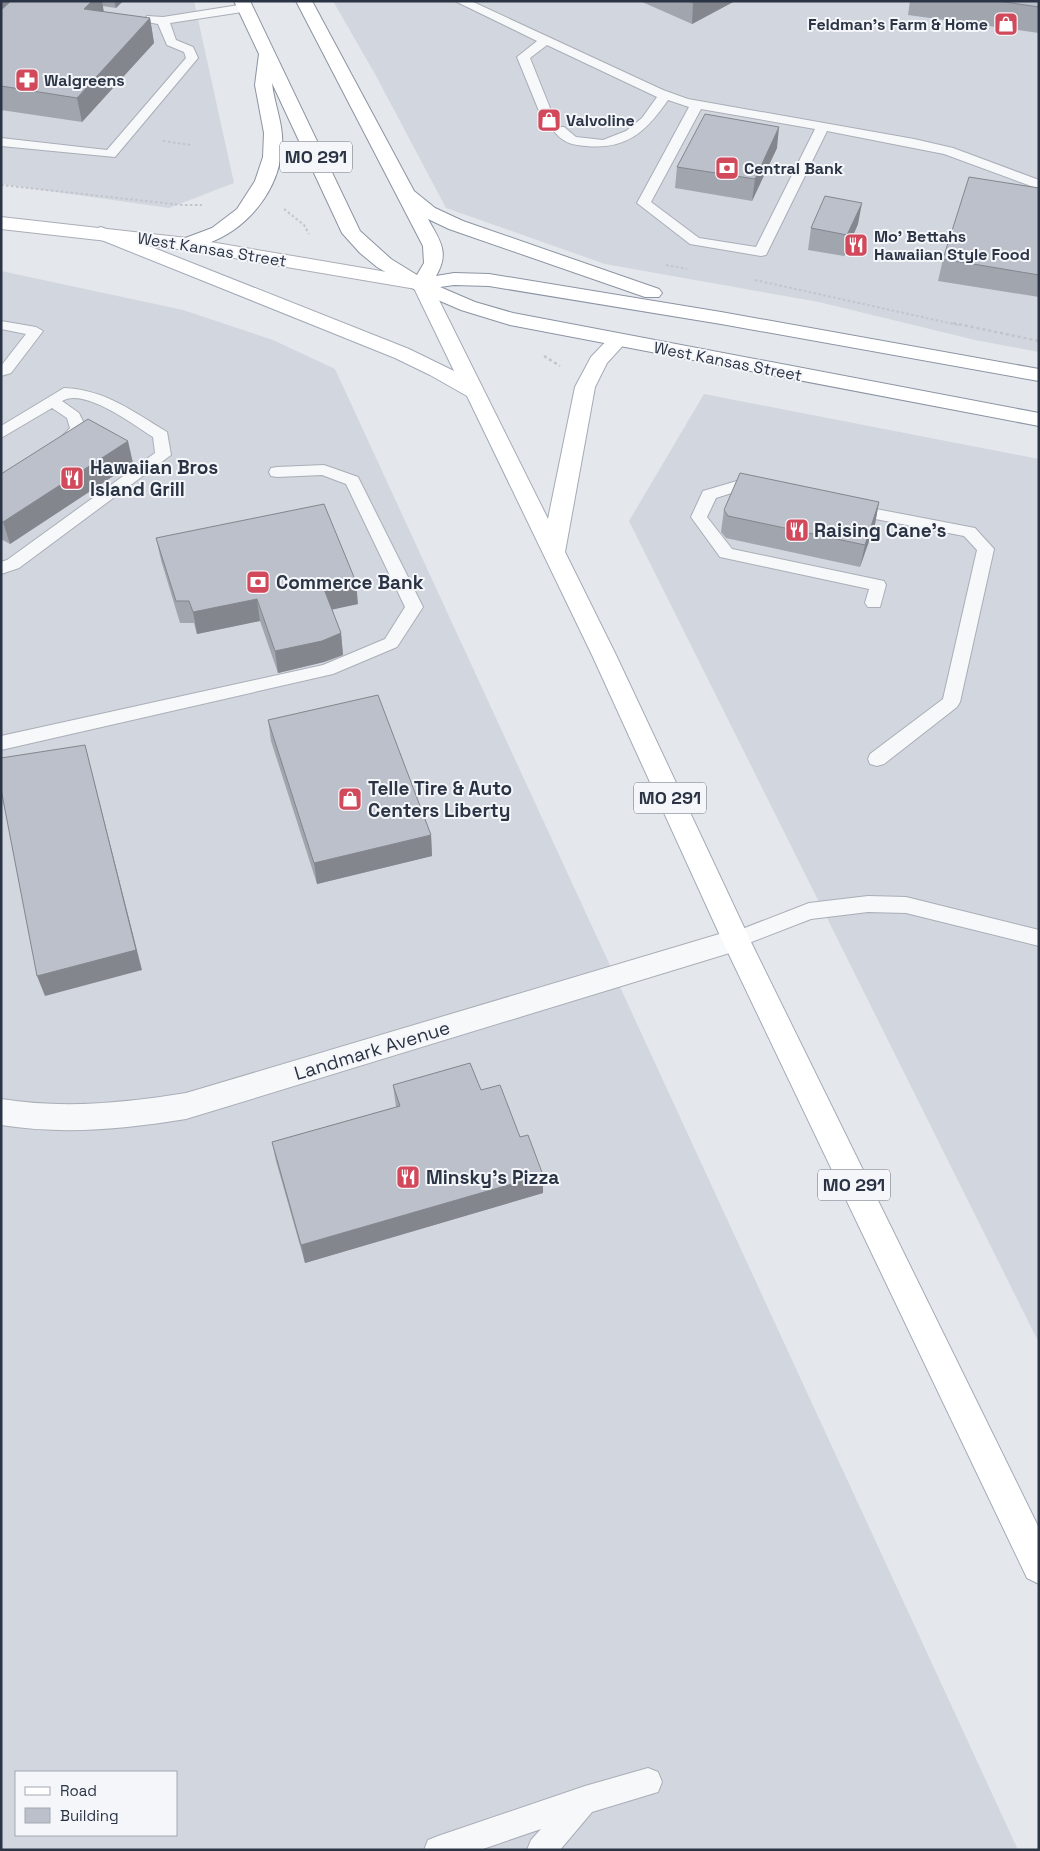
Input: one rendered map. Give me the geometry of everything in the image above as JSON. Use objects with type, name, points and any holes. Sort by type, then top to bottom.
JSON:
[{"type":"main road","name":"MO 291","points":[[304,1],[433,246],[434,263],[422,284]]},
{"type":"main road","name":"MO 291","points":[[243,5],[352,233],[375,257],[404,276],[422,284],[604,655],[736,940],[1039,1566]]},
{"type":"main road","points":[[187,244],[213,235],[234,222],[261,186],[268,172],[274,145],[263,92],[264,67],[267,55]]},
{"type":"main road","points":[[404,193],[428,212],[456,225],[721,318]]},
{"type":"main road","name":"West Kansas Street","points":[[1,223],[187,244],[422,284],[454,279],[489,280],[721,318],[1039,375]]},
{"type":"main road","points":[[101,233],[329,325],[404,352],[432,366],[474,392]]},
{"type":"main road","name":"West Kansas Street","points":[[422,284],[440,294],[484,312],[618,340],[1039,420]]},
{"type":"main road","points":[[553,554],[585,387],[598,360],[618,340]]},
{"type":"street","name":"Landmark Avenue","points":[[1,1112],[67,1119],[126,1115],[186,1106],[736,940]]},
{"type":"lane","points":[[461,1],[665,95],[697,104],[824,126],[948,151],[1039,185]]},
{"type":"lane","points":[[135,16],[163,20],[243,5]]},
{"type":"lane","points":[[1,142],[110,154],[192,58],[189,50],[171,42],[163,20]]},
{"type":"lane","points":[[542,105],[523,57],[546,40]]},
{"type":"lane","points":[[560,130],[572,141],[604,144],[631,134],[646,121],[665,95]]},
{"type":"lane","points":[[697,104],[644,203],[695,241],[761,252],[824,126]]},
{"type":"lane","points":[[1,325],[36,331],[6,370],[1,372]]},
{"type":"lane","points":[[1,433],[58,397],[84,394],[103,400],[161,435],[163,454],[7,566],[1,578]]},
{"type":"lane","points":[[49,454],[72,438],[78,428],[74,416],[58,397]]},
{"type":"lane","points":[[1,743],[327,670],[391,643],[414,607],[352,481],[324,470],[277,472]]},
{"type":"lane","points":[[776,494],[737,486],[709,495],[699,517],[726,553],[878,585],[874,604]]},
{"type":"lane","points":[[834,506],[969,532],[986,549],[952,702],[877,759]]},
{"type":"lane","points":[[736,940],[809,911],[868,904],[906,905],[1039,938]]},
{"type":"lane","points":[[438,1850],[585,1800],[648,1782]]},
{"type":"lane","points":[[541,1850],[585,1800]]},
{"type":"path","points":[[163,141],[191,145]]},
{"type":"path","points":[[1,185],[182,205],[207,204]]},
{"type":"path","points":[[278,204],[304,225],[311,238]]},
{"type":"path","points":[[660,264],[688,269]]},
{"type":"path","points":[[753,280],[808,290],[951,325],[1039,341]]},
{"type":"shaded area","points":[[1,1],[194,1],[234,183],[169,208],[1,184]]},
{"type":"shaded area","points":[[333,1],[1039,1],[1039,352],[975,340],[819,302],[605,264],[446,208],[375,74]]},
{"type":"shaded area","points":[[1,271],[183,310],[273,340],[335,369],[1018,1850],[1,1850]]},
{"type":"shaded area","points":[[704,394],[1039,459],[1039,1343],[629,521]]},
{"type":"building","points":[[11,1],[92,1],[84,9],[150,18],[77,98],[1,86],[1,10]]},
{"type":"building","points":[[998,1],[1039,1],[1039,7]]},
{"type":"building","points":[[705,114],[779,127],[755,179],[677,167]]},
{"type":"building","points":[[969,177],[1039,188],[1039,275],[943,259]]},
{"type":"building","points":[[825,196],[862,203],[847,235],[811,228]]},
{"type":"building","points":[[88,419],[128,441],[3,522],[1,521],[1,474]]},
{"type":"building","points":[[740,473],[879,502],[865,545],[728,516],[724,510]]},
{"type":"building","name":"Commerce Bank","points":[[324,504],[356,582],[324,589],[341,633],[322,641],[275,651],[257,599],[193,612],[189,601],[176,601],[156,538]]},
{"type":"building","name":"Telle Tire & Auto Centers Liberty","points":[[378,695],[431,835],[314,863],[268,720]]},
{"type":"building","points":[[85,745],[136,950],[37,976],[1,789],[1,758]]},
{"type":"building","name":"Minsky's Pizza","points":[[470,1063],[481,1090],[500,1085],[520,1137],[528,1135],[543,1175],[301,1245],[272,1142],[400,1106],[393,1085]]},
{"type":"place","name":"Feldman's Farm & Home","points":[[1006,24]]},
{"type":"place","name":"Walgreens","points":[[27,80]]},
{"type":"place","name":"Valvoline","points":[[549,120]]},
{"type":"place","name":"Central Bank","points":[[727,168]]},
{"type":"place","name":"Mo' Bettahs Hawaiian Style Food","points":[[856,245]]},
{"type":"place","name":"Hawaiian Bros Island Grill","points":[[72,478]]},
{"type":"place","name":"Raising Cane's","points":[[797,530]]},
{"type":"place","name":"Commerce Bank","points":[[258,582]]},
{"type":"place","name":"Telle Tire & Auto Centers Liberty","points":[[350,799]]},
{"type":"place","name":"Minsky's Pizza","points":[[408,1177]]}]
